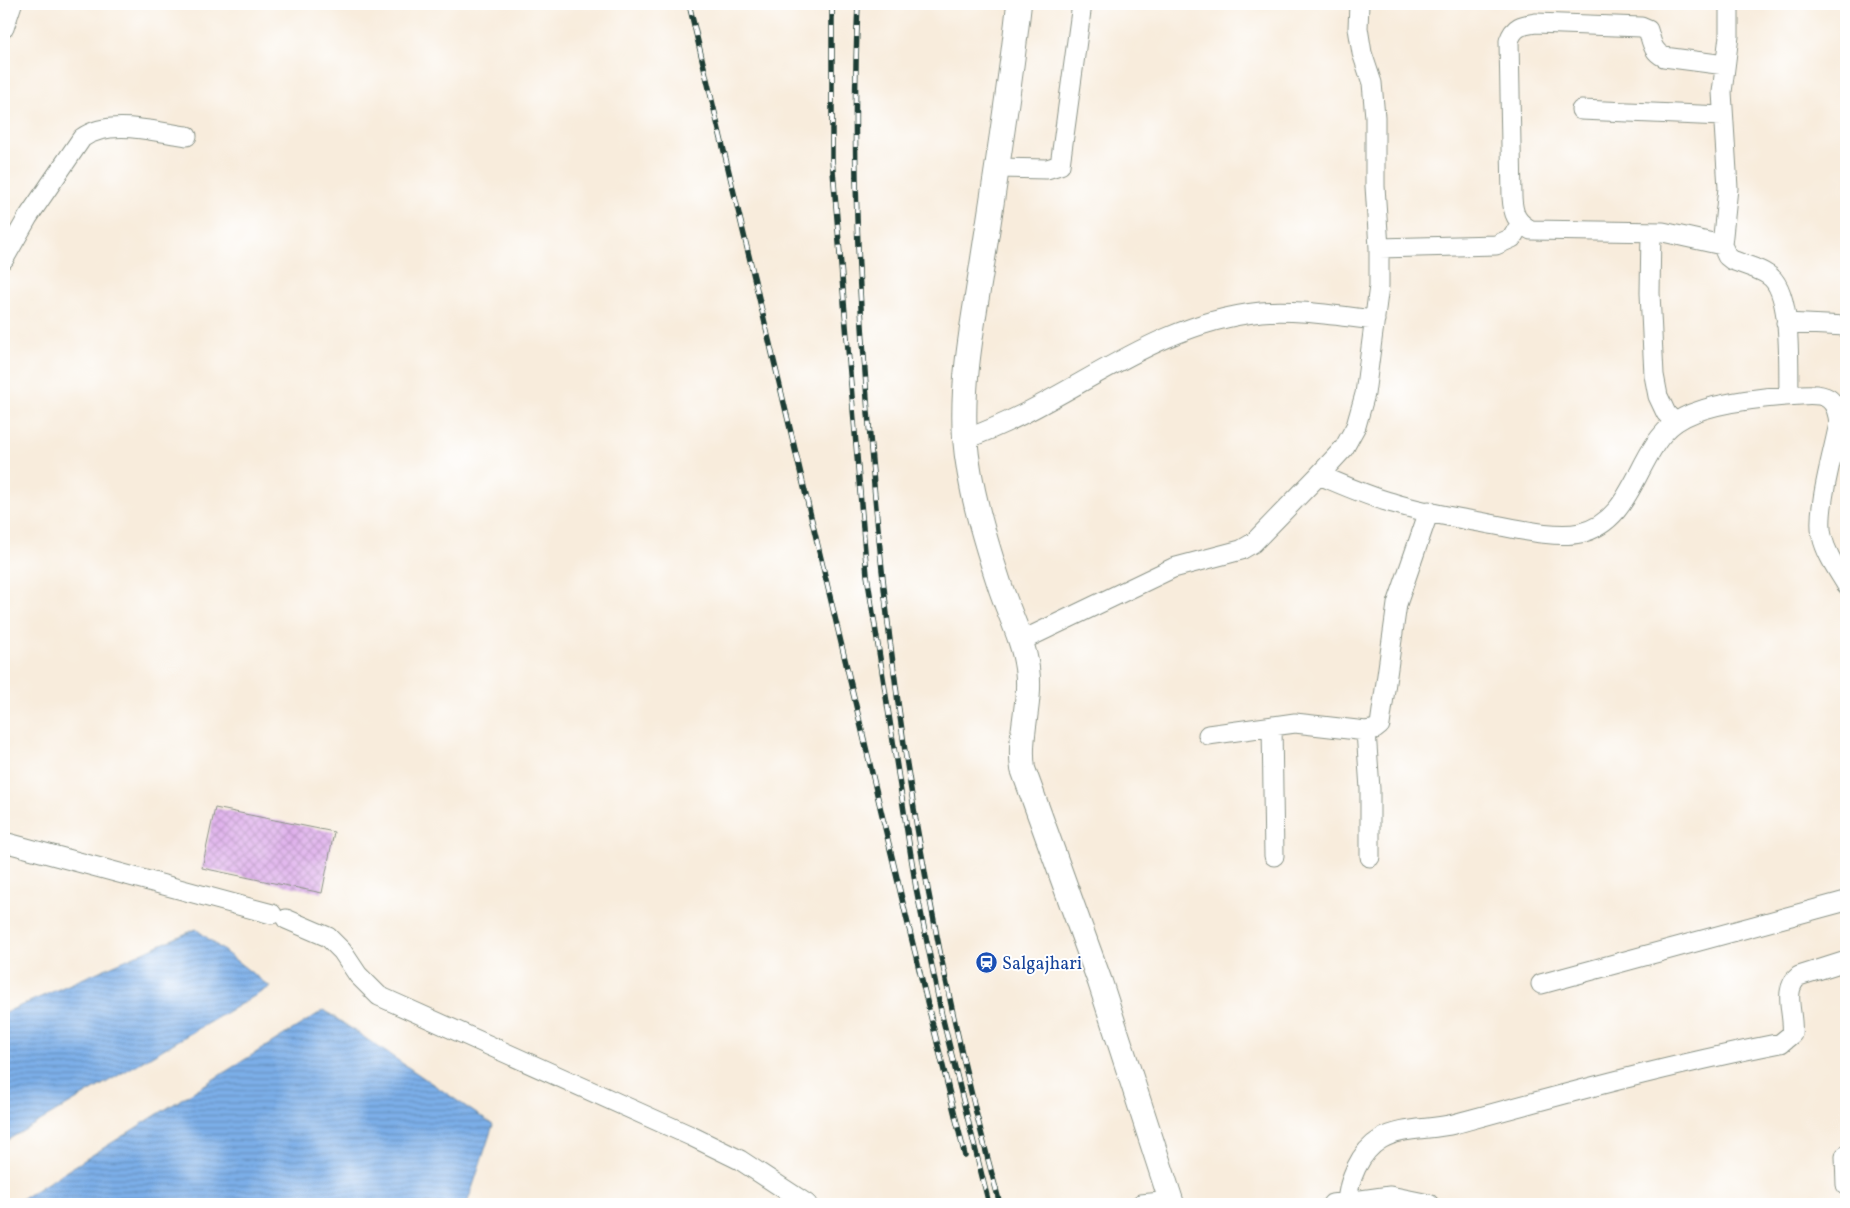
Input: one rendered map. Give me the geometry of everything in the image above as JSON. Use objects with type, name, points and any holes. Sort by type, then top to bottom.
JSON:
[{"type":"main road","points":[[1019,4],[1011,78],[970,349],[965,404],[965,439],[973,491],[984,532],[999,584],[1021,641],[1027,669],[1028,700],[1020,749],[1023,769],[1100,982],[1171,1202]]},
{"type":"street","points":[[4,28],[12,4]]},
{"type":"street","points":[[997,168],[1047,169],[1060,165],[1082,4]]},
{"type":"street","points":[[1021,641],[1173,568],[1240,550],[1253,543],[1344,448],[1356,426],[1365,394],[1379,286],[1379,248],[1375,186],[1376,117],[1372,84],[1362,53],[1358,28],[1359,4]]},
{"type":"street","points":[[1729,4],[1723,116],[1728,188],[1722,245],[1727,256],[1732,260],[1769,275],[1778,285],[1786,323],[1790,395]]},
{"type":"street","points":[[1722,245],[1692,237],[1651,232],[1531,230],[1520,224],[1513,214],[1508,41],[1512,31],[1520,25],[1641,27],[1648,30],[1652,47],[1657,54],[1664,57],[1725,65]]},
{"type":"street","points":[[1581,110],[1723,116]]},
{"type":"street","points":[[4,259],[28,218],[82,138],[93,130],[111,126],[187,136]]},
{"type":"street","points":[[1379,248],[1496,245],[1512,238],[1520,224]]},
{"type":"street","points":[[1651,232],[1650,293],[1654,375],[1658,396],[1666,413],[1675,423]]},
{"type":"street","points":[[965,439],[1024,415],[1135,351],[1176,333],[1225,318],[1262,312],[1311,313],[1375,320]]},
{"type":"street","points":[[1786,323],[1846,326]]},
{"type":"street","points":[[1319,475],[1395,504],[1429,512],[1519,529],[1578,534],[1597,527],[1612,516],[1661,437],[1675,423],[1690,413],[1709,407],[1790,395],[1814,394],[1825,396],[1834,402],[1838,412],[1839,423],[1820,517],[1821,535],[1846,584]]},
{"type":"street","points":[[1208,735],[1272,726],[1310,724],[1366,731],[1375,729],[1380,725],[1383,718],[1397,604],[1429,512]]},
{"type":"street","points":[[1272,726],[1274,856]]},
{"type":"street","points":[[1366,731],[1370,789],[1370,857]]},
{"type":"street","points":[[4,842],[279,916],[328,937],[342,951],[358,975],[379,996],[691,1136],[740,1160],[807,1204]]},
{"type":"street","points":[[1541,984],[1846,901]]},
{"type":"street","points":[[1429,1204],[1390,1196],[1342,1203],[1353,1174],[1367,1151],[1380,1140],[1396,1134],[1447,1126],[1622,1077],[1781,1043],[1792,1034],[1790,994],[1793,981],[1799,976],[1846,961]]},
{"type":"street","points":[[1845,1156],[1846,1185]]},
{"type":"street","points":[[1141,1204],[1171,1202]]},
{"type":"water","points":[[196,929],[270,987],[4,1142],[4,1013]]},
{"type":"water","points":[[324,1010],[493,1125],[467,1204],[14,1204]]},
{"type":"building","points":[[215,808],[334,832],[322,893],[202,868]]},
{"type":"railway","points":[[689,4],[965,1156]]},
{"type":"railway","points":[[832,4],[832,159],[867,575],[916,888],[942,1016],[989,1204]]},
{"type":"railway","points":[[858,4],[855,118],[860,290],[880,555],[891,649],[918,836],[935,928],[976,1113],[1000,1204]]},
{"type":"place","name":"Salgajhari","points":[[986,963]]}]
